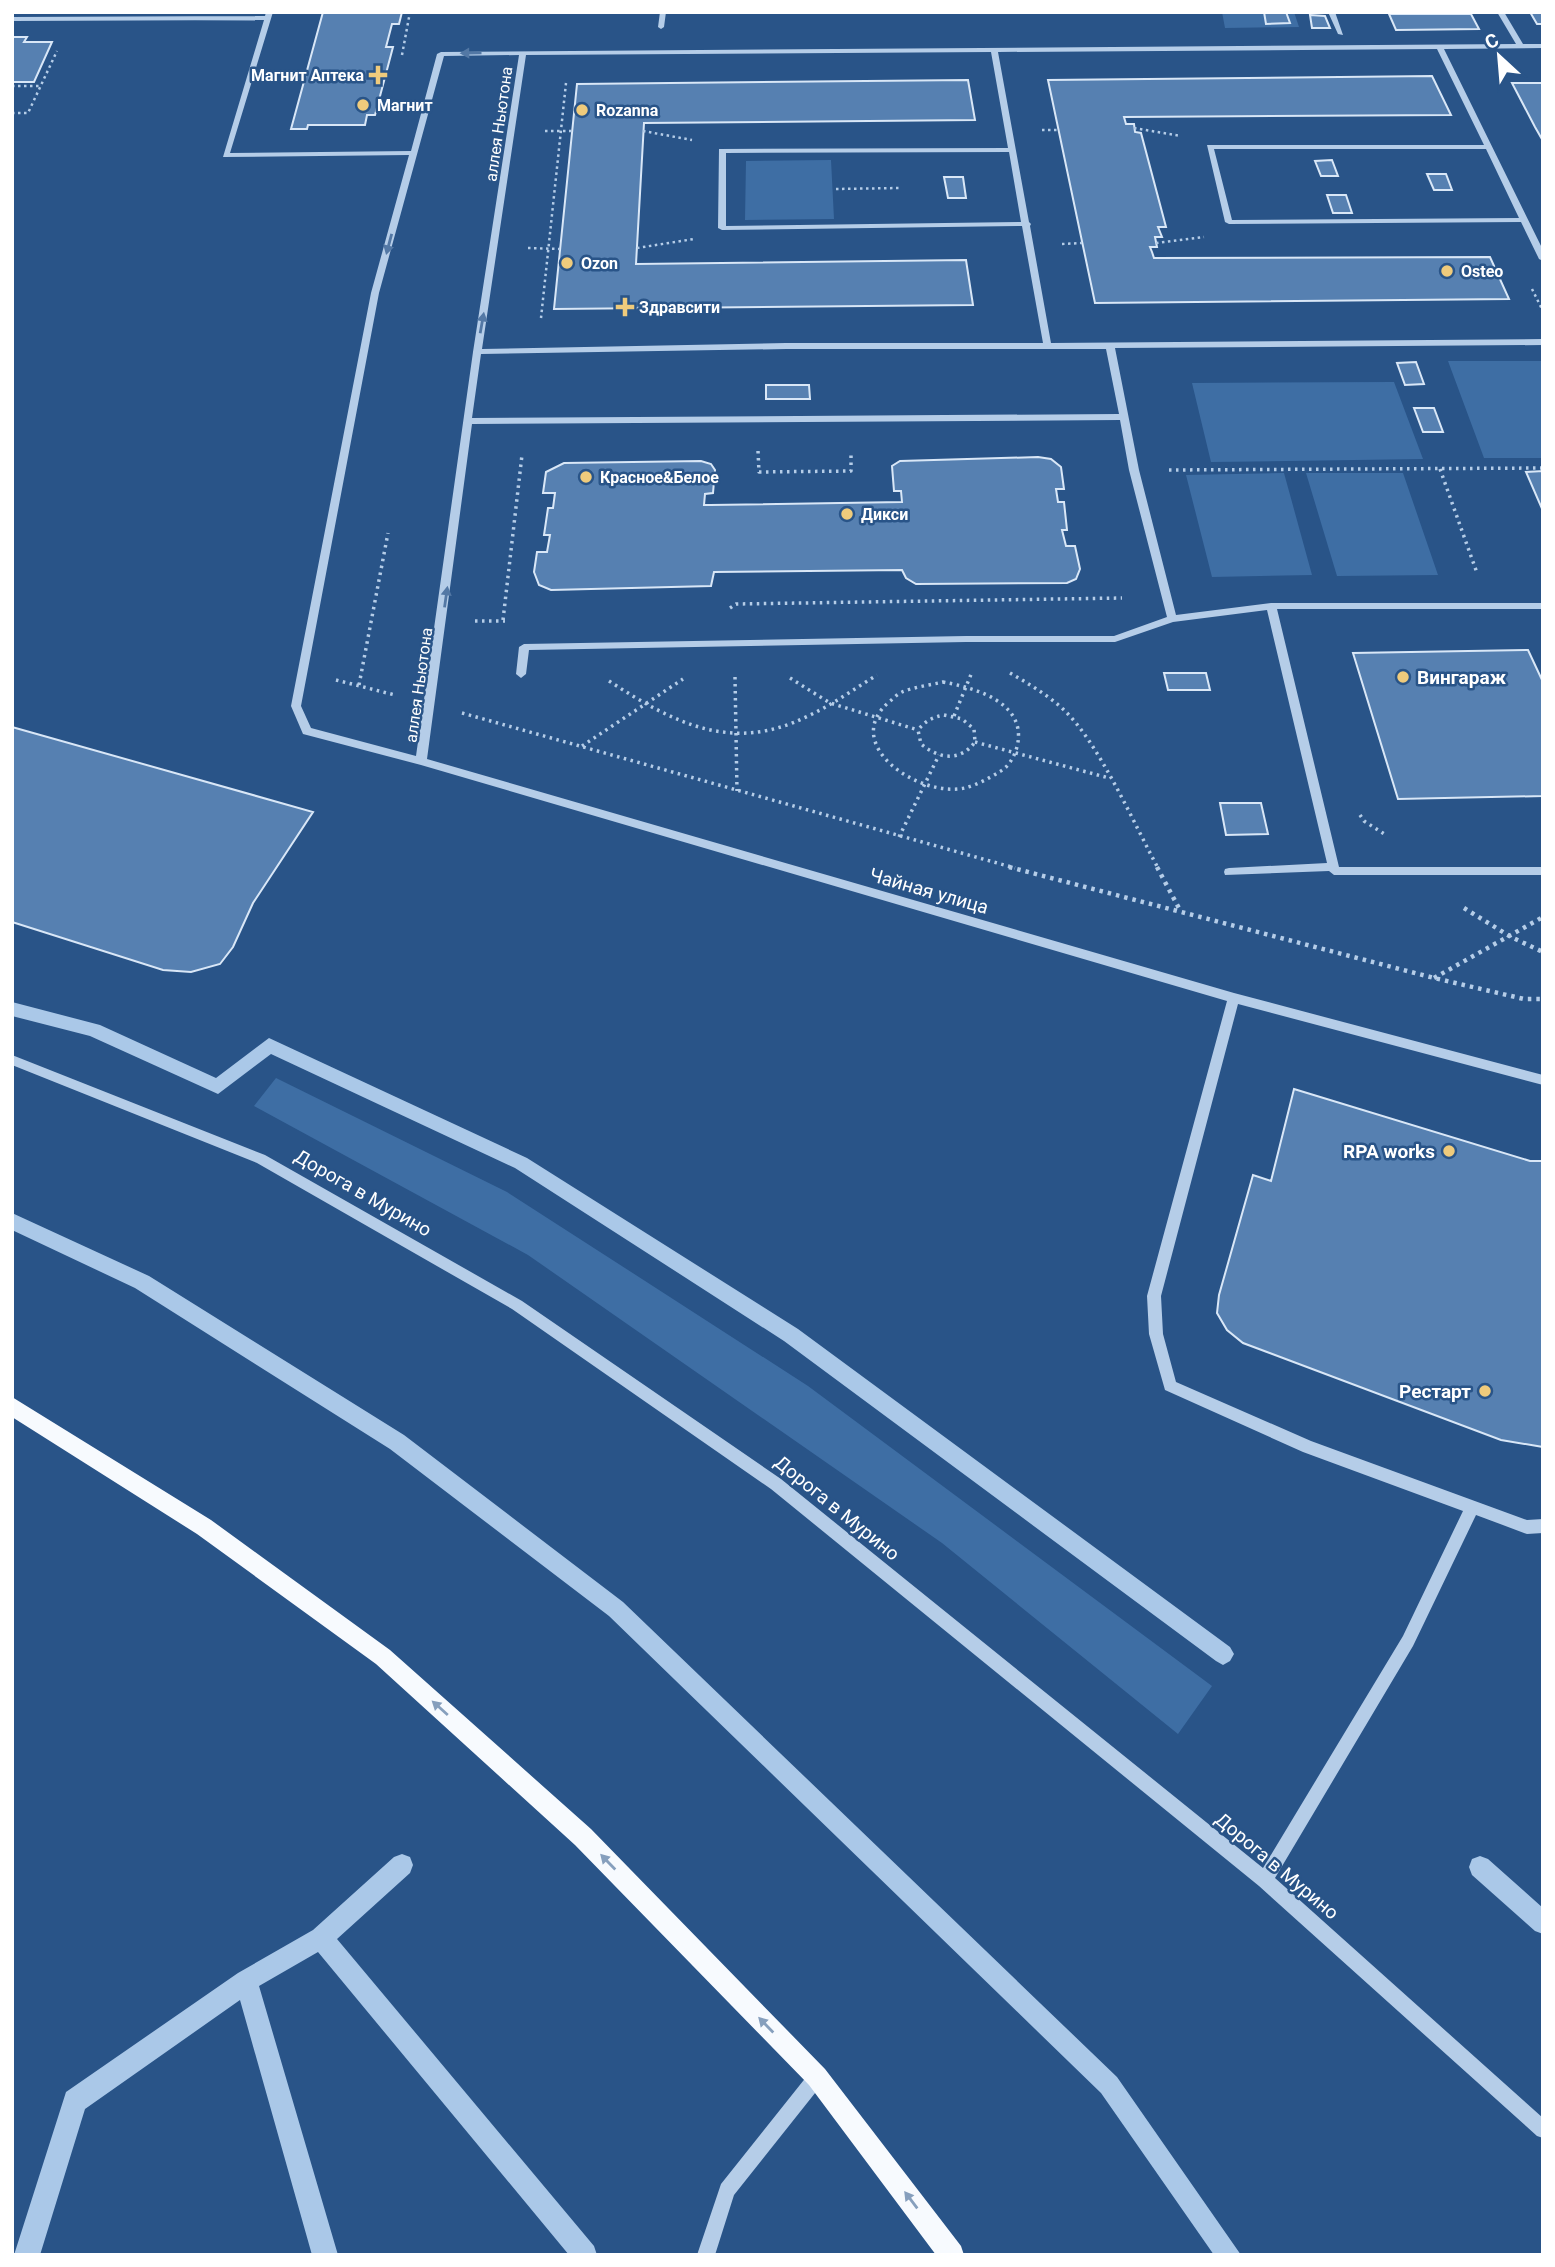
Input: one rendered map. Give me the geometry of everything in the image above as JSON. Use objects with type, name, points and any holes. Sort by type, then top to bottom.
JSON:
[{"type":"main road","points":[[12,1406],[204,1527],[383,1657],[583,1837],[817,2077],[953,2255]]},
{"type":"street","points":[[661,27],[663,12]]},
{"type":"street","points":[[1331,12],[1341,34]]},
{"type":"street","points":[[1500,12],[1521,47]]},
{"type":"street","points":[[12,19],[269,15],[226,155],[413,153]]},
{"type":"street","points":[[523,53],[1543,46]]},
{"type":"street","points":[[1440,47],[1543,259]]},
{"type":"street","points":[[994,50],[1027,224],[1046,345]]},
{"type":"street","name":"аллея Ньютона","points":[[307,732],[296,706],[375,293],[441,54],[523,53],[477,352],[421,761]]},
{"type":"street","points":[[1490,147],[1210,148],[1229,222],[1524,220]]},
{"type":"street","points":[[1013,150],[722,151],[722,228],[1027,224]]},
{"type":"street","points":[[477,352],[1543,342]]},
{"type":"street","points":[[1111,346],[1133,470],[1172,619]]},
{"type":"street","points":[[469,421],[1123,417]]},
{"type":"street","points":[[520,674],[524,647],[1115,639],[1172,619],[1271,606],[1543,606]]},
{"type":"street","points":[[1271,606],[1335,871],[1543,871]]},
{"type":"street","name":"Чайная улица","points":[[307,732],[421,761],[1234,998],[1543,1080]]},
{"type":"street","points":[[1229,872],[1334,867]]},
{"type":"street","points":[[1234,998],[1154,1296],[1156,1334],[1170,1386],[1308,1447],[1527,1527],[1543,1526]]},
{"type":"street","name":"Дорога в Мурино","points":[[12,1060],[261,1159],[517,1305],[776,1484],[1265,1880],[1543,2130]]},
{"type":"street","points":[[1265,1880],[1408,1641],[1472,1508]]},
{"type":"street","points":[[706,2255],[727,2190],[817,2077]]},
{"type":"path","points":[[400,64],[410,12]]},
{"type":"path","points":[[12,113],[28,113],[57,51]]},
{"type":"path","points":[[541,321],[567,77]]},
{"type":"path","points":[[12,86],[40,86]]},
{"type":"path","points":[[1135,128],[1182,136]]},
{"type":"path","points":[[643,131],[693,140]]},
{"type":"path","points":[[837,226],[836,188],[900,188]]},
{"type":"path","points":[[1156,243],[1208,237]]},
{"type":"path","points":[[637,248],[694,239]]},
{"type":"path","points":[[754,442],[758,450],[759,472],[851,471],[852,445]]},
{"type":"path","points":[[503,621],[522,450]]},
{"type":"path","points":[[1133,470],[1543,468]]},
{"type":"path","points":[[1440,469],[1490,605]]},
{"type":"path","points":[[359,685],[388,533]]},
{"type":"path","points":[[728,609],[736,604],[1123,598]]},
{"type":"path","points":[[736,604],[734,734],[737,791]]},
{"type":"path","points":[[467,622],[515,621]]},
{"type":"path","points":[[736,644],[830,703],[918,730]]},
{"type":"path","points":[[581,746],[736,644]]},
{"type":"path","points":[[594,647],[600,674],[644,705],[693,729],[734,734],[780,729],[808,717],[886,670]]},
{"type":"path","points":[[954,716],[977,662]]},
{"type":"path","points":[[1006,671],[1035,687],[1064,710],[1079,727],[1110,779],[1181,913]]},
{"type":"path","points":[[328,678],[396,695]]},
{"type":"path","points":[[943,682],[965,685],[995,699],[1015,719],[1019,736],[1017,752],[1007,767],[991,779],[971,787],[947,789],[923,785],[903,777],[876,750],[872,733],[875,717],[885,703],[901,691],[943,682]]},
{"type":"path","points":[[457,711],[899,837],[1181,913],[1434,978],[1524,999],[1543,999]]},
{"type":"path","points":[[935,716],[954,716],[974,729],[975,742],[964,753],[945,757],[921,744],[918,730],[935,716]]},
{"type":"path","points":[[975,742],[1110,779]]},
{"type":"path","points":[[899,837],[939,755]]},
{"type":"path","points":[[1357,810],[1364,821],[1389,838]]},
{"type":"path","points":[[1421,871],[1441,892],[1511,937],[1543,951]]},
{"type":"path","points":[[1434,978],[1543,917]]},
{"type":"shaded area","points":[[1222,12],[1294,12],[1299,27],[1225,28]]},
{"type":"shaded area","points":[[831,160],[834,219],[745,220],[746,161]]},
{"type":"shaded area","points":[[1448,361],[1543,361],[1543,458],[1484,458]]},
{"type":"shaded area","points":[[1394,382],[1423,459],[1211,462],[1192,383]]},
{"type":"shaded area","points":[[1284,473],[1312,575],[1212,577],[1186,475]]},
{"type":"shaded area","points":[[1306,473],[1403,473],[1438,575],[1337,576]]},
{"type":"shaded area","points":[[276,1078],[507,1192],[808,1386],[1212,1686],[1178,1734],[942,1543],[528,1255],[254,1106]]},
{"type":"building","points":[[323,12],[402,12],[399,24],[392,24],[386,47],[393,47],[375,115],[367,115],[365,125],[308,125],[307,129],[291,129]]},
{"type":"building","points":[[1264,12],[1286,12],[1290,23],[1266,24]]},
{"type":"building","points":[[1530,12],[1543,12],[1543,24],[1537,24]]},
{"type":"building","points":[[1389,14],[1471,14],[1479,29],[1396,30]]},
{"type":"building","points":[[1310,15],[1325,16],[1330,28],[1312,28]]},
{"type":"building","points":[[12,37],[27,37],[24,42],[52,42],[34,82],[12,82]]},
{"type":"building","points":[[1432,76],[1451,115],[1124,117],[1126,124],[1134,124],[1135,132],[1141,133],[1166,227],[1158,227],[1162,237],[1155,237],[1157,247],[1150,247],[1154,258],[1490,257],[1509,299],[1095,303],[1048,80]]},
{"type":"building","points":[[968,80],[975,120],[644,123],[636,264],[966,260],[973,305],[554,309],[577,84]]},
{"type":"building","points":[[1512,83],[1543,83],[1543,141],[1535,127]]},
{"type":"building","points":[[1332,160],[1338,176],[1321,176],[1315,161]]},
{"type":"building","points":[[1427,174],[1446,174],[1452,190],[1434,190]]},
{"type":"building","points":[[944,177],[963,177],[966,198],[948,198]]},
{"type":"building","points":[[1327,195],[1346,195],[1352,213],[1333,213]]},
{"type":"building","points":[[1416,362],[1424,384],[1405,385],[1397,363]]},
{"type":"building","points":[[766,385],[809,385],[810,399],[766,399]]},
{"type":"building","points":[[1414,408],[1434,408],[1443,432],[1423,432]]},
{"type":"building","points":[[1038,457],[1051,459],[1061,467],[1064,489],[1056,489],[1058,502],[1064,502],[1067,530],[1062,530],[1066,546],[1075,546],[1080,569],[1076,579],[1067,583],[916,584],[906,578],[902,570],[714,572],[711,586],[551,590],[539,585],[534,572],[537,552],[547,552],[550,535],[544,535],[548,508],[553,508],[555,493],[543,493],[546,472],[564,463],[701,461],[711,464],[715,470],[713,493],[705,494],[704,505],[710,505],[902,502],[901,491],[894,491],[892,466],[900,461]]},
{"type":"building","points":[[1543,471],[1543,511],[1526,472]]},
{"type":"building","points":[[1528,650],[1543,682],[1543,796],[1398,799],[1353,653]]},
{"type":"building","points":[[1164,673],[1206,673],[1210,690],[1168,690]]},
{"type":"building","points":[[12,727],[313,812],[253,903],[233,947],[220,964],[191,972],[163,970],[12,922]]},
{"type":"building","points":[[1220,803],[1261,803],[1268,834],[1226,835]]},
{"type":"building","points":[[1294,1089],[1530,1161],[1543,1161],[1543,1447],[1501,1440],[1243,1343],[1227,1330],[1217,1313],[1219,1295],[1253,1175],[1271,1181]]},
{"type":"waterway","points":[[12,1009],[94,1030],[218,1087],[269,1045],[521,1163],[791,1335],[1223,1654]]},
{"type":"waterway","points":[[12,1221],[142,1282],[397,1442],[616,1609],[1109,2085],[1229,2255]]},
{"type":"waterway","points":[[321,1938],[402,1865]]},
{"type":"waterway","points":[[1480,1867],[1543,1923]]},
{"type":"waterway","points":[[246,1981],[321,1938]]},
{"type":"waterway","points":[[321,1938],[585,2255]]},
{"type":"waterway","points":[[27,2255],[75,2101],[246,1981]]},
{"type":"waterway","points":[[246,1981],[325,2255]]},
{"type":"place","name":"Магнит Аптека","points":[[378,75]]},
{"type":"place","name":"Магнит","points":[[363,105]]},
{"type":"place","name":"Rozanna","points":[[582,110]]},
{"type":"place","name":"Ozon","points":[[567,263]]},
{"type":"place","name":"Osteo","points":[[1447,271]]},
{"type":"place","name":"Здравсити","points":[[625,307]]},
{"type":"place","name":"Красное&Белое","points":[[586,477]]},
{"type":"place","name":"Дикси","points":[[847,514]]},
{"type":"place","name":"Вингараж","points":[[1403,677]]},
{"type":"place","name":"RPA works","points":[[1449,1151]]},
{"type":"place","name":"Рестарт","points":[[1485,1391]]}]
